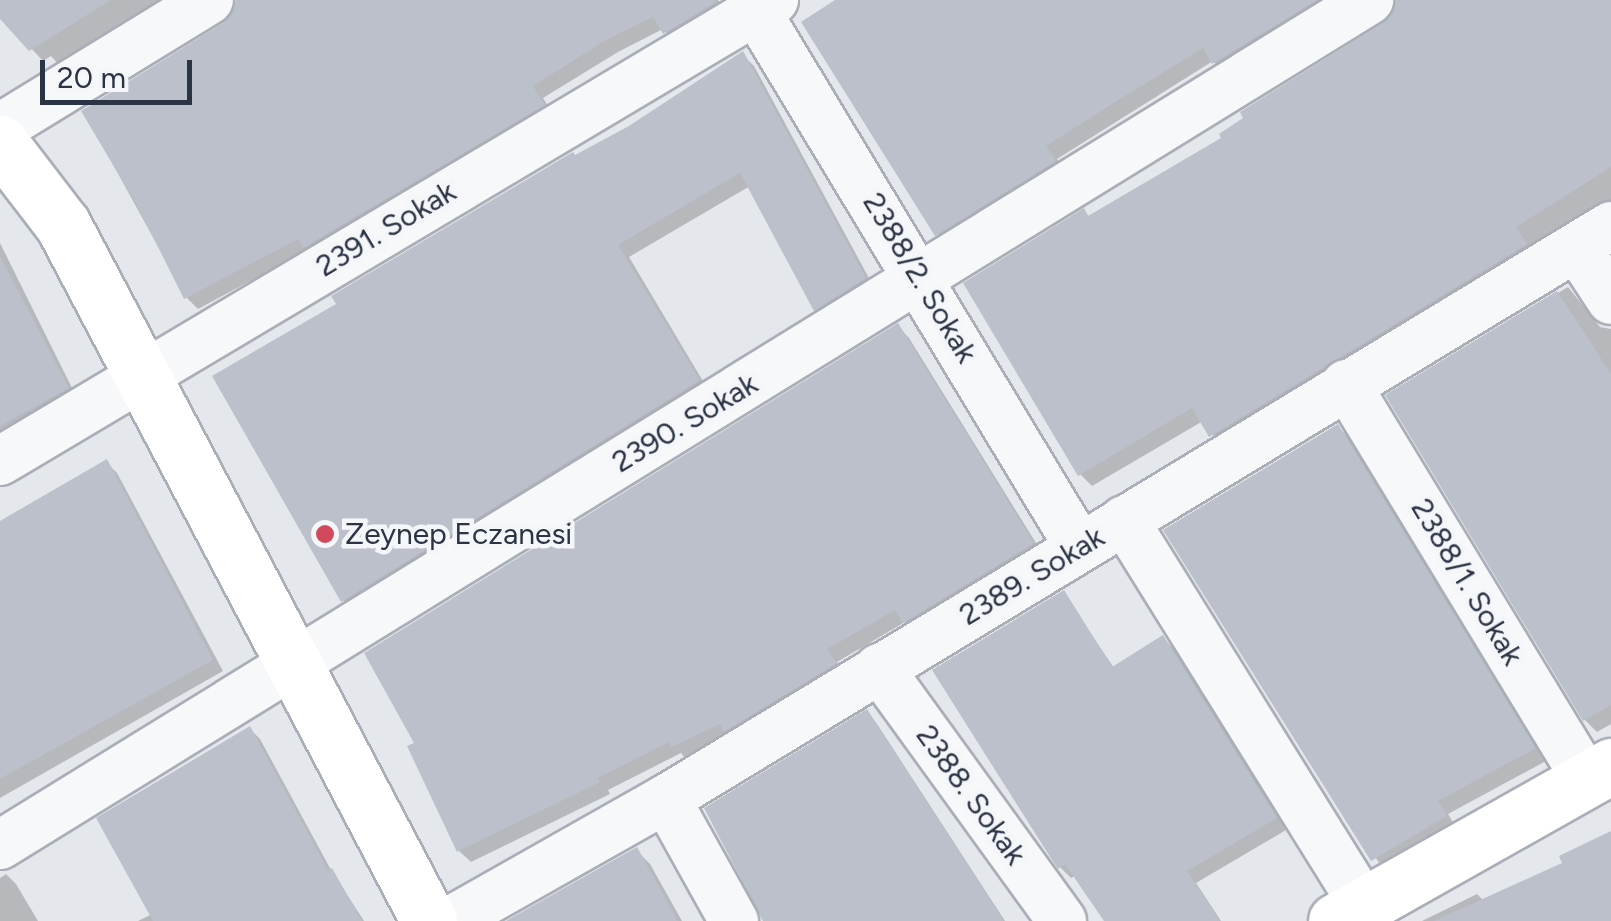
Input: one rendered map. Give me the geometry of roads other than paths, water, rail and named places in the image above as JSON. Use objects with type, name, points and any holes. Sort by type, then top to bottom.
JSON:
[{"type":"main road","points":[[0,144],[63,224],[429,921]]},
{"type":"main road","points":[[1350,914],[1599,773]]},
{"type":"street","points":[[0,128],[210,0]]},
{"type":"street","name":"2390. Sokak","points":[[0,845],[1369,0]]},
{"type":"street","name":"2388/2. Sokak","points":[[765,5],[1080,548]]},
{"type":"street","name":"2391. Sokak","points":[[0,460],[765,5]]},
{"type":"street","points":[[1594,237],[1611,300]]},
{"type":"street","name":"2389. Sokak","points":[[450,921],[666,798],[1594,237]]},
{"type":"street","name":"2388/1. Sokak","points":[[1346,384],[1599,773]]},
{"type":"street","points":[[1124,520],[1350,914]]},
{"type":"street","name":"2388. Sokak","points":[[879,668],[1062,921]]},
{"type":"street","points":[[666,798],[734,921]]},
{"type":"place","name":"Zeynep Eczanesi","points":[[325,534]]}]
